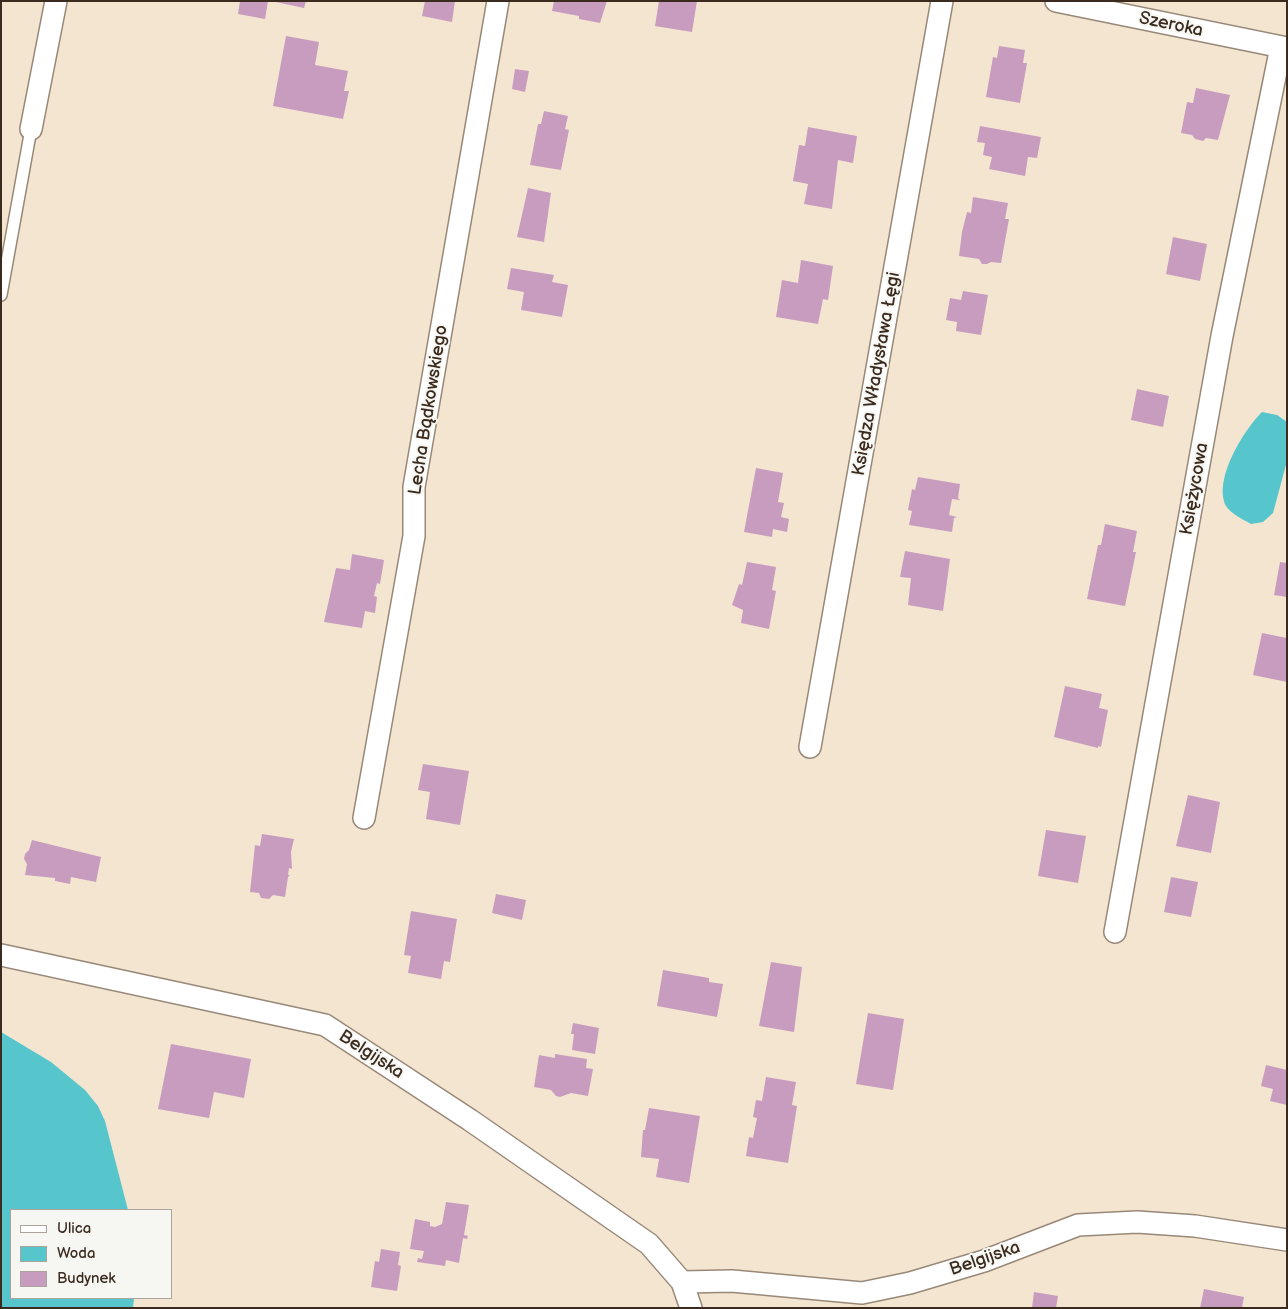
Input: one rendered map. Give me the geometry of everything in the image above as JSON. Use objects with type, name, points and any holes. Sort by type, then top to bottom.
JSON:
[{"type":"street","points":[[31,129],[56,1]]},
{"type":"street","name":"Lecha Bądkowskiego","points":[[364,818],[414,536],[414,487],[498,1]]},
{"type":"street","name":"Księdza Władysława Łęgi","points":[[810,747],[942,1]]},
{"type":"street","name":"Szeroka","points":[[1056,1],[1284,48]]},
{"type":"street","name":"Księżycowa","points":[[1115,932],[1222,336],[1284,48]]},
{"type":"street","name":"Belgijska","points":[[1,955],[325,1025],[470,1120],[649,1244],[682,1282],[691,1308]]},
{"type":"street","name":"Belgijska","points":[[682,1282],[732,1281],[862,1293],[910,1284],[984,1261],[1078,1225],[1137,1222],[1195,1226],[1287,1240]]},
{"type":"lane","points":[[1,295],[31,129]]},
{"type":"water","points":[[1262,412],[1277,415],[1287,422],[1287,461],[1273,513],[1263,522],[1251,524],[1234,514],[1226,506],[1223,495],[1224,482],[1232,456],[1239,443]]},
{"type":"water","points":[[1,1032],[51,1062],[85,1090],[98,1106],[105,1121],[128,1209],[10,1209],[10,1299],[134,1299],[133,1308],[1,1308]]},
{"type":"building","points":[[240,1],[268,1],[265,19],[238,14]]},
{"type":"building","points":[[271,1],[306,1],[304,8]]},
{"type":"building","points":[[425,1],[455,1],[452,22],[422,16]]},
{"type":"building","points":[[554,1],[607,1],[600,23],[579,19],[579,16],[552,11]]},
{"type":"building","points":[[659,1],[697,1],[692,32],[655,26]]},
{"type":"building","points":[[286,36],[319,42],[315,65],[348,71],[344,91],[349,91],[343,119],[273,106]]},
{"type":"building","points":[[999,46],[1025,50],[1023,63],[1027,63],[1020,103],[986,97],[993,57],[997,58]]},
{"type":"building","points":[[515,69],[529,71],[525,92],[512,89]]},
{"type":"building","points":[[1196,88],[1230,95],[1218,140],[1206,138],[1203,141],[1195,139],[1192,135],[1181,133],[1187,102],[1193,103]]},
{"type":"building","points":[[544,111],[568,116],[565,129],[569,130],[561,170],[530,165],[538,124],[541,124]]},
{"type":"building","points":[[980,126],[1041,137],[1037,158],[1028,157],[1025,176],[989,169],[992,157],[983,155],[985,143],[977,142]]},
{"type":"building","points":[[808,127],[857,136],[853,163],[838,160],[832,209],[804,204],[808,184],[793,181],[799,145],[805,146]]},
{"type":"building","points":[[528,188],[551,193],[544,242],[517,237]]},
{"type":"building","points":[[973,197],[1008,203],[1005,219],[1009,219],[1001,263],[991,262],[982,264],[979,259],[959,256],[962,232],[967,212],[971,213]]},
{"type":"building","points":[[1173,237],[1207,244],[1200,281],[1166,274]]},
{"type":"building","points":[[801,260],[833,266],[828,300],[823,299],[818,324],[776,317],[782,280],[798,283]]},
{"type":"building","points":[[511,268],[554,275],[552,282],[568,285],[562,317],[521,310],[524,292],[507,289]]},
{"type":"building","points":[[963,291],[988,295],[981,335],[956,331],[957,322],[946,320],[950,298],[961,300]]},
{"type":"building","points":[[1137,389],[1169,396],[1163,427],[1131,420]]},
{"type":"building","points":[[756,468],[783,473],[778,502],[784,503],[781,517],[789,519],[787,532],[773,529],[772,537],[744,532]]},
{"type":"building","points":[[918,477],[960,484],[958,498],[960,500],[952,499],[949,515],[957,517],[954,518],[952,532],[909,525],[912,511],[908,510],[912,489],[915,490]]},
{"type":"building","points":[[1105,524],[1137,531],[1133,552],[1136,552],[1125,606],[1087,599],[1098,545],[1101,545]]},
{"type":"building","points":[[905,551],[950,559],[943,611],[908,605],[911,578],[900,577]]},
{"type":"building","points":[[352,554],[384,560],[380,584],[377,583],[374,596],[377,597],[375,613],[365,611],[362,628],[324,622],[336,568],[350,570]]},
{"type":"building","points":[[747,562],[776,567],[772,590],[776,591],[769,629],[741,623],[743,610],[732,605],[739,584],[742,585]]},
{"type":"building","points":[[1280,562],[1287,563],[1287,597],[1274,595]]},
{"type":"building","points":[[1262,633],[1287,638],[1287,682],[1253,675]]},
{"type":"building","points":[[1065,686],[1102,694],[1099,708],[1108,710],[1101,747],[1098,746],[1098,748],[1054,737]]},
{"type":"building","points":[[423,764],[469,771],[460,825],[426,819],[430,792],[418,790]]},
{"type":"building","points":[[1188,795],[1220,802],[1211,853],[1176,846]]},
{"type":"building","points":[[1046,830],[1086,836],[1078,883],[1038,876]]},
{"type":"building","points":[[262,834],[294,839],[291,852],[292,869],[289,868],[288,875],[290,875],[288,877],[285,897],[273,895],[269,899],[261,898],[259,893],[250,892],[255,845],[260,846]]},
{"type":"building","points":[[32,840],[101,857],[96,882],[71,877],[70,884],[55,881],[55,878],[25,875],[27,864],[24,859],[25,854],[29,850]]},
{"type":"building","points":[[1171,877],[1198,882],[1191,917],[1164,912]]},
{"type":"building","points":[[496,894],[526,900],[522,920],[492,913]]},
{"type":"building","points":[[411,911],[457,919],[450,962],[444,961],[441,979],[408,973],[411,956],[404,955]]},
{"type":"building","points":[[771,962],[802,967],[794,1032],[759,1026]]},
{"type":"building","points":[[663,970],[709,978],[709,982],[723,984],[717,1017],[657,1006]]},
{"type":"building","points":[[868,1013],[904,1019],[893,1090],[856,1084]]},
{"type":"building","points":[[573,1023],[599,1028],[595,1054],[572,1050],[574,1034],[571,1034]]},
{"type":"building","points":[[171,1044],[251,1059],[244,1098],[214,1092],[209,1118],[158,1109]]},
{"type":"building","points":[[555,1054],[587,1059],[586,1068],[593,1069],[588,1096],[571,1093],[560,1097],[556,1096],[551,1090],[534,1087],[539,1055],[555,1058]]},
{"type":"building","points":[[1266,1065],[1287,1070],[1287,1105],[1270,1101],[1273,1089],[1261,1086]]},
{"type":"building","points":[[766,1077],[796,1082],[792,1105],[797,1106],[788,1163],[746,1156],[749,1137],[753,1138],[757,1118],[753,1117],[756,1100],[762,1101]]},
{"type":"building","points":[[649,1108],[700,1116],[689,1183],[656,1177],[659,1159],[641,1157],[643,1130],[645,1130]]},
{"type":"building","points":[[446,1202],[469,1205],[464,1235],[468,1236],[467,1239],[463,1238],[459,1263],[446,1260],[445,1266],[417,1262],[418,1258],[422,1259],[424,1251],[410,1249],[415,1219],[430,1222],[430,1226],[435,1227],[442,1224]]},
{"type":"building","points":[[381,1249],[400,1252],[398,1265],[401,1266],[397,1291],[371,1287],[375,1261],[379,1262]]},
{"type":"building","points":[[1204,1289],[1244,1297],[1242,1308],[1200,1308]]},
{"type":"building","points":[[1034,1292],[1058,1296],[1056,1308],[1032,1308]]}]
